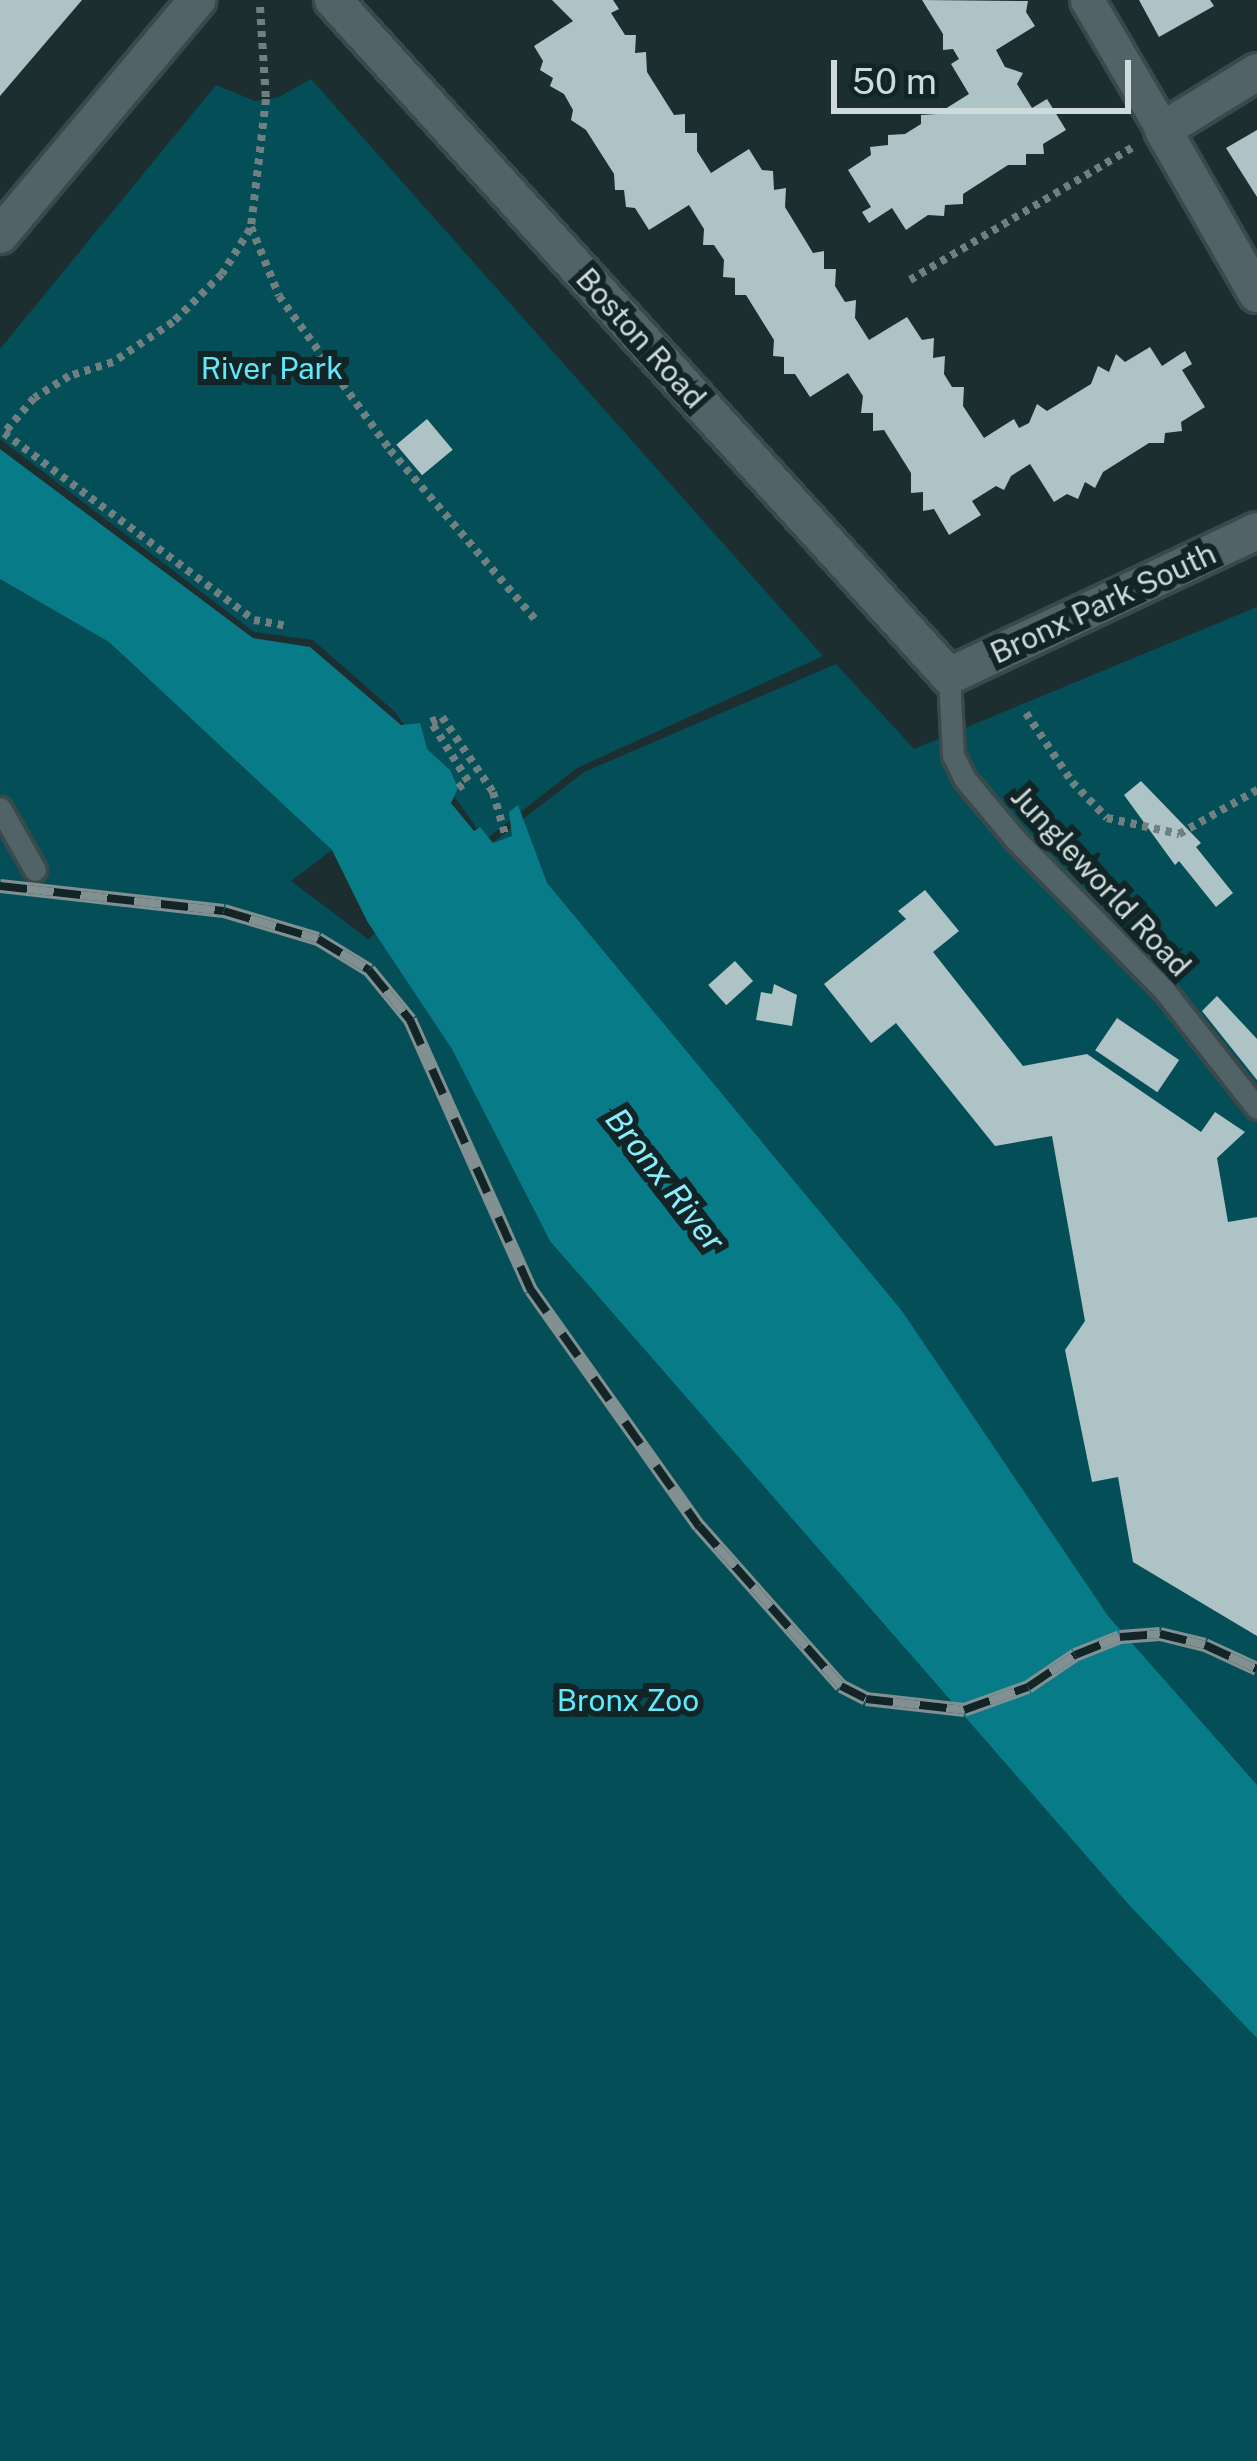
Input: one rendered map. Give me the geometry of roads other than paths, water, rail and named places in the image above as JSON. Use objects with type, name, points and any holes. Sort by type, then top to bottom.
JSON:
[{"type":"street","points":[[0,236],[197,0]]},
{"type":"street","name":"Boston Road","points":[[333,0],[949,676]]},
{"type":"street","points":[[1087,0],[1257,293]]},
{"type":"street","points":[[1162,130],[1257,71]]},
{"type":"street","name":"Bronx Park South","points":[[949,676],[1257,532]]},
{"type":"lane","name":"Jungleworld Road","points":[[949,676],[953,755],[964,778],[1015,839],[1164,990],[1257,1108]]},
{"type":"lane","points":[[0,808],[35,870]]},
{"type":"water","name":"Bronx River","points":[[0,449],[253,638],[310,647],[401,725],[420,723],[427,749],[450,770],[458,788],[451,803],[474,831],[480,827],[493,843],[512,836],[509,812],[518,805],[547,883],[902,1311],[1108,1616],[1257,1785],[1257,2038],[1131,1907],[550,1241],[452,1049],[367,921],[332,850],[109,642],[0,579]]},
{"type":"railway","points":[[0,886],[224,911],[318,939],[369,970],[410,1020],[531,1290],[699,1526],[841,1686],[866,1699],[964,1710],[1028,1687],[1075,1655],[1120,1637],[1160,1634],[1205,1645],[1257,1669]]},
{"type":"park label","name":"River Park","points":[[272,368]]},
{"type":"park label","name":"Bronx Zoo","points":[[628,1700]]}]
